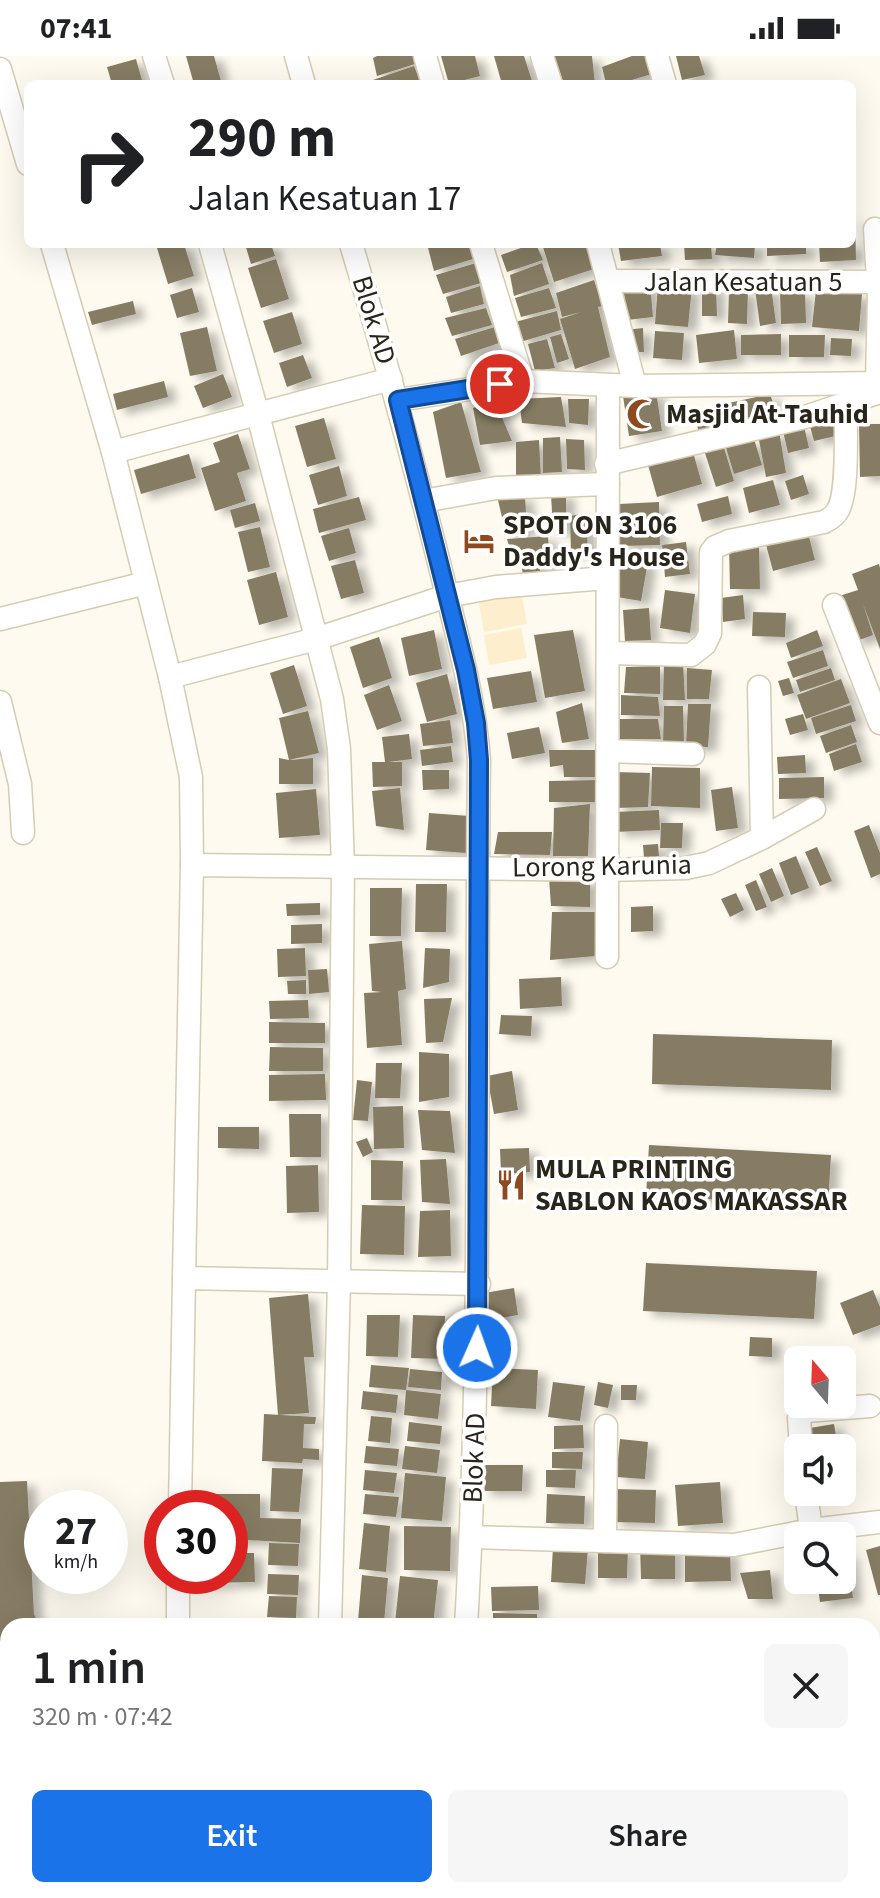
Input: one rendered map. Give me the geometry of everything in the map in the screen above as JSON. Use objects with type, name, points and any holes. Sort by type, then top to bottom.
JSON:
[{"type":"street","points":[[154,56],[162,80]]},
{"type":"street","points":[[296,56],[303,80]]},
{"type":"street","points":[[425,56],[432,80]]},
{"type":"street","points":[[542,56],[550,80]]},
{"type":"street","points":[[657,56],[664,80]]},
{"type":"street","points":[[0,69],[24,150]]},
{"type":"street","points":[[875,229],[879,386]]},
{"type":"street","points":[[53,248],[113,452],[170,677],[191,777],[180,1490]]},
{"type":"street","points":[[211,248],[258,415],[337,728],[343,867],[339,1282],[330,1618]]},
{"type":"street","name":"Blok AD","points":[[352,248],[423,501],[476,723],[479,760],[479,1284],[466,1618]]},
{"type":"street","points":[[482,248],[523,381]]},
{"type":"street","points":[[599,248],[635,386]]},
{"type":"street","name":"Jalan Kesatuan 5","points":[[609,281],[877,282]]},
{"type":"street","points":[[113,452],[258,415],[394,390],[523,381],[635,386],[879,386]]},
{"type":"street","points":[[607,957],[608,385]]},
{"type":"street","points":[[423,501],[607,474],[846,404],[879,386]]},
{"type":"street","points":[[609,653],[691,655],[699,651],[710,633],[711,552],[715,547],[729,541],[824,522],[837,512],[843,493],[846,404]]},
{"type":"street","points":[[170,677],[316,639],[447,596],[496,587],[606,578]]},
{"type":"street","points":[[0,619],[146,583]]},
{"type":"street","points":[[834,605],[880,723]]},
{"type":"street","points":[[759,687],[762,838]]},
{"type":"street","points":[[0,702],[20,784],[23,833]]},
{"type":"street","points":[[608,751],[693,754]]},
{"type":"street","name":"Lorong Karunia","points":[[192,865],[606,870],[698,866],[762,838],[814,809]]},
{"type":"street","points":[[184,1278],[479,1284]]},
{"type":"street","points":[[800,1434],[799,1418],[803,1412],[870,1406]]},
{"type":"street","points":[[605,1541],[606,1426]]},
{"type":"street","points":[[856,1525],[880,1522]]},
{"type":"street","points":[[471,1537],[734,1545],[784,1535]]},
{"type":"street","points":[[178,1594],[178,1618]]},
{"type":"shaded area","points":[[521,590],[527,624],[484,632],[478,598]]},
{"type":"shaded area","points":[[521,628],[527,658],[489,665],[484,635]]},
{"type":"building","points":[[186,56],[214,56],[221,80],[193,80]]},
{"type":"building","points":[[413,56],[415,64],[377,76],[373,58]]},
{"type":"building","points":[[441,56],[475,56],[480,76],[448,80]]},
{"type":"building","points":[[494,56],[524,56],[532,80],[501,80]]},
{"type":"building","points":[[554,56],[592,56],[595,80],[563,80]]},
{"type":"building","points":[[632,56],[646,56],[652,74],[632,80],[605,80],[602,67]]},
{"type":"building","points":[[676,56],[699,56],[705,75],[682,80]]},
{"type":"building","points":[[136,59],[142,80],[111,80],[107,67]]},
{"type":"building","points":[[414,66],[420,80],[373,80]]},
{"type":"building","points":[[157,248],[185,248],[194,276],[168,284]]},
{"type":"building","points":[[246,248],[272,248],[275,256],[251,264]]},
{"type":"building","points":[[428,248],[473,248],[476,258],[434,271]]},
{"type":"building","points":[[521,248],[538,248],[543,260],[507,272],[501,255]]},
{"type":"building","points":[[543,248],[586,248],[594,269],[554,282]]},
{"type":"building","points":[[619,248],[661,248],[662,256],[621,261]]},
{"type":"building","points":[[684,248],[711,248],[712,259],[685,260]]},
{"type":"building","points":[[716,248],[755,248],[754,258],[715,255]]},
{"type":"building","points":[[767,248],[806,248],[806,254],[767,256]]},
{"type":"building","points":[[819,248],[856,248],[856,260],[820,262]]},
{"type":"building","points":[[276,259],[289,299],[261,308],[248,268]]},
{"type":"building","points":[[476,263],[481,283],[443,294],[436,275]]},
{"type":"building","points":[[542,263],[549,284],[514,296],[510,275]]},
{"type":"building","points":[[594,280],[603,306],[598,307],[610,357],[575,369],[560,319],[581,312],[562,317],[556,293]]},
{"type":"building","points":[[650,283],[653,317],[627,320],[623,285]]},
{"type":"building","points":[[658,285],[692,287],[688,327],[655,324]]},
{"type":"building","points":[[480,286],[484,304],[451,313],[446,297]]},
{"type":"building","points":[[702,286],[716,286],[717,316],[702,316]]},
{"type":"building","points":[[771,287],[776,323],[760,326],[755,289]]},
{"type":"building","points":[[192,288],[199,312],[177,318],[170,295]]},
{"type":"building","points":[[549,288],[556,308],[521,317],[515,298]]},
{"type":"building","points":[[729,290],[748,290],[747,324],[728,323]]},
{"type":"building","points":[[816,290],[862,294],[859,331],[812,327]]},
{"type":"building","points":[[805,291],[806,323],[781,324],[780,292]]},
{"type":"building","points":[[133,301],[136,314],[92,325],[88,312]]},
{"type":"building","points":[[486,308],[492,325],[452,336],[445,318]]},
{"type":"building","points":[[557,311],[561,330],[520,342],[515,322]]},
{"type":"building","points":[[292,312],[302,344],[274,353],[263,321]]},
{"type":"building","points":[[207,327],[217,371],[190,376],[180,333]]},
{"type":"building","points":[[495,327],[502,342],[461,356],[455,339]]},
{"type":"building","points":[[643,328],[644,352],[628,352],[625,330]]},
{"type":"building","points":[[734,330],[737,359],[699,363],[696,335]]},
{"type":"building","points":[[655,331],[684,333],[682,360],[653,358]]},
{"type":"building","points":[[561,334],[569,359],[557,363],[550,337]]},
{"type":"building","points":[[781,334],[781,355],[741,355],[741,335]]},
{"type":"building","points":[[789,335],[825,335],[824,357],[789,357]]},
{"type":"building","points":[[831,338],[852,339],[851,356],[830,355]]},
{"type":"building","points":[[547,339],[555,368],[535,371],[528,344]]},
{"type":"building","points":[[303,355],[312,378],[287,387],[279,363]]},
{"type":"building","points":[[223,374],[232,397],[203,408],[194,386]]},
{"type":"building","points":[[164,381],[168,397],[117,410],[113,394]]},
{"type":"building","name":"Masjid At-Tauhid","points":[[656,391],[662,431],[629,436],[623,396]]},
{"type":"building","points":[[770,394],[777,414],[699,432],[692,411]]},
{"type":"building","points":[[561,397],[566,427],[522,423],[519,399]]},
{"type":"building","points":[[568,399],[589,399],[588,425],[569,423]]},
{"type":"building","points":[[495,401],[512,441],[480,445],[473,408]]},
{"type":"building","points":[[461,402],[481,472],[446,478],[433,412]]},
{"type":"building","points":[[839,412],[844,434],[814,441],[808,419]]},
{"type":"building","points":[[324,418],[336,459],[307,467],[295,426]]},
{"type":"building","points":[[859,424],[880,424],[880,476],[860,477]]},
{"type":"building","points":[[804,426],[809,448],[788,453],[783,431]]},
{"type":"building","points":[[779,431],[786,473],[766,477],[758,435]]},
{"type":"building","points":[[238,434],[250,469],[237,473],[246,501],[215,511],[201,468],[220,462],[213,443]]},
{"type":"building","points":[[560,437],[562,472],[543,473],[543,438]]},
{"type":"building","points":[[566,439],[584,440],[585,470],[567,469]]},
{"type":"building","points":[[754,439],[762,465],[734,474],[726,448]]},
{"type":"building","points":[[539,440],[541,479],[516,480],[516,442]]},
{"type":"building","points":[[722,441],[734,481],[716,487],[703,447]]},
{"type":"building","points":[[693,452],[702,484],[657,497],[648,465]]},
{"type":"building","points":[[189,454],[196,478],[141,494],[134,470]]},
{"type":"building","points":[[339,466],[347,496],[318,505],[309,475]]},
{"type":"building","points":[[803,475],[809,494],[791,500],[785,481]]},
{"type":"building","points":[[773,480],[780,505],[749,513],[743,488]]},
{"type":"building","points":[[566,493],[566,531],[553,530],[551,494]]},
{"type":"building","points":[[497,496],[525,496],[527,532],[506,534]]},
{"type":"building","points":[[728,496],[732,514],[702,522],[697,504]]},
{"type":"building","points":[[359,497],[366,520],[319,533],[313,509]]},
{"type":"building","points":[[659,502],[660,545],[620,546],[619,504]]},
{"type":"building","points":[[255,503],[260,521],[235,528],[230,510]]},
{"type":"building","points":[[586,513],[588,552],[571,553],[570,516]]},
{"type":"building","points":[[260,527],[270,567],[248,572],[238,532]]},
{"type":"building","points":[[349,528],[356,553],[329,561],[321,536]]},
{"type":"building","points":[[807,529],[815,560],[773,571],[765,541]]},
{"type":"building","points":[[548,536],[550,568],[539,566],[541,575],[523,576],[520,552],[511,553],[507,539]]},
{"type":"building","points":[[686,542],[690,574],[665,577],[662,545]]},
{"type":"building","points":[[759,544],[760,589],[730,589],[729,545]]},
{"type":"building","points":[[618,557],[648,562],[641,601],[611,596]]},
{"type":"building","points":[[355,560],[364,593],[341,599],[331,566]]},
{"type":"building","points":[[879,564],[880,649],[863,604],[873,635],[854,642],[839,596],[858,590],[852,574]]},
{"type":"building","points":[[276,572],[288,617],[259,625],[247,580]]},
{"type":"building","points":[[665,590],[695,594],[690,633],[660,628]]},
{"type":"building","points":[[743,595],[745,619],[723,622],[721,598]]},
{"type":"building","points":[[649,608],[651,640],[625,641],[623,610]]},
{"type":"building","points":[[753,612],[786,613],[785,637],[752,636]]},
{"type":"building","points":[[434,630],[442,669],[409,676],[401,638]]},
{"type":"building","points":[[573,630],[585,691],[545,698],[534,635]]},
{"type":"building","points":[[817,630],[823,646],[791,658],[786,643]]},
{"type":"building","points":[[379,637],[392,678],[363,688],[350,647]]},
{"type":"building","points":[[823,650],[828,666],[793,678],[787,662]]},
{"type":"building","points":[[664,663],[683,663],[685,700],[663,700]]},
{"type":"building","points":[[294,665],[307,706],[283,714],[270,673]]},
{"type":"building","points":[[660,666],[660,694],[624,693],[626,667]]},
{"type":"building","points":[[687,668],[712,670],[709,699],[687,699]]},
{"type":"building","points":[[831,668],[835,680],[800,692],[796,680]]},
{"type":"building","points":[[531,671],[537,702],[493,709],[487,678]]},
{"type":"building","points":[[447,674],[457,714],[427,722],[416,683]]},
{"type":"building","points":[[789,678],[794,693],[783,696],[778,681]]},
{"type":"building","points":[[841,679],[850,703],[806,719],[797,695]]},
{"type":"building","points":[[389,685],[402,721],[377,730],[364,695]]},
{"type":"building","points":[[621,695],[658,697],[660,716],[621,715]]},
{"type":"building","points":[[582,703],[589,739],[562,743],[556,712]]},
{"type":"building","points":[[688,704],[711,704],[708,747],[686,746]]},
{"type":"building","points":[[851,705],[856,721],[816,734],[811,718]]},
{"type":"building","points":[[664,706],[683,706],[684,743],[663,744]]},
{"type":"building","points":[[308,711],[319,753],[289,760],[279,718]]},
{"type":"building","points":[[803,714],[808,730],[790,735],[785,719]]},
{"type":"building","points":[[619,719],[658,719],[661,739],[620,739]]},
{"type":"building","points":[[450,720],[453,743],[423,746],[420,724]]},
{"type":"building","points":[[851,725],[857,742],[826,753],[820,736]]},
{"type":"building","points":[[539,727],[545,753],[512,759],[507,733]]},
{"type":"building","points":[[409,734],[412,759],[389,762],[402,762],[402,786],[373,787],[372,762],[385,762],[382,737]]},
{"type":"building","points":[[856,744],[862,762],[834,771],[829,754]]},
{"type":"building","points":[[451,746],[453,762],[422,766],[420,750]]},
{"type":"building","points":[[549,750],[595,750],[595,777],[564,777],[563,765],[550,767]]},
{"type":"building","points":[[805,755],[806,773],[778,774],[777,757]]},
{"type":"building","points":[[279,758],[313,758],[313,784],[279,784]]},
{"type":"building","points":[[652,767],[700,768],[700,808],[651,806]]},
{"type":"building","points":[[422,770],[449,770],[449,789],[423,790]]},
{"type":"building","points":[[615,772],[650,773],[648,807],[616,808]]},
{"type":"building","points":[[824,777],[824,798],[779,799],[779,778]]},
{"type":"building","points":[[598,780],[597,802],[549,802],[549,781]]},
{"type":"building","points":[[732,787],[738,828],[716,831],[711,790]]},
{"type":"building","points":[[400,788],[404,830],[376,826],[372,791]]},
{"type":"building","points":[[316,789],[320,835],[279,838],[276,793]]},
{"type":"building","points":[[590,804],[588,856],[553,856],[554,808]]},
{"type":"building","points":[[659,810],[660,830],[615,832],[614,812]]},
{"type":"building","points":[[429,813],[469,816],[466,853],[426,850]]},
{"type":"building","points":[[661,823],[683,823],[682,848],[660,848]]},
{"type":"building","points":[[869,825],[880,853],[880,874],[871,878],[854,831]]},
{"type":"building","points":[[498,832],[552,832],[550,855],[494,854]]},
{"type":"building","points":[[658,844],[659,857],[644,858],[643,845]]},
{"type":"building","points":[[817,847],[832,881],[820,886],[805,852]]},
{"type":"building","points":[[796,856],[809,888],[791,895],[779,863]]},
{"type":"building","points":[[772,868],[784,896],[771,902],[759,874]]},
{"type":"building","points":[[549,878],[590,879],[590,907],[551,906]]},
{"type":"building","points":[[756,880],[767,907],[756,911],[745,885]]},
{"type":"building","points":[[416,884],[447,884],[446,932],[415,932]]},
{"type":"building","points":[[370,888],[402,888],[401,936],[370,936]]},
{"type":"building","points":[[736,893],[744,910],[730,917],[721,899]]},
{"type":"building","points":[[320,903],[320,915],[287,916],[286,904]]},
{"type":"building","points":[[653,906],[653,931],[631,932],[631,907]]},
{"type":"building","points":[[552,912],[596,912],[596,956],[550,960]]},
{"type":"building","points":[[322,924],[322,943],[291,944],[291,925]]},
{"type":"building","points":[[402,941],[406,989],[398,991],[402,1045],[367,1048],[364,993],[382,992],[372,991],[369,944]]},
{"type":"building","points":[[305,948],[306,976],[278,977],[277,949]]},
{"type":"building","points":[[425,948],[450,949],[449,982],[423,988]]},
{"type":"building","points":[[327,969],[329,992],[309,994],[308,970]]},
{"type":"building","points":[[561,977],[562,1006],[520,1009],[519,979]]},
{"type":"building","points":[[306,980],[306,994],[288,994],[287,981]]},
{"type":"building","points":[[452,998],[443,1042],[426,1043],[424,999]]},
{"type":"building","points":[[308,1000],[309,1018],[270,1019],[269,1001]]},
{"type":"building","points":[[501,1015],[532,1016],[531,1036],[499,1034]]},
{"type":"building","points":[[269,1022],[325,1023],[325,1043],[269,1043]]},
{"type":"building","points":[[653,1034],[832,1040],[831,1090],[652,1084]]},
{"type":"building","points":[[270,1047],[323,1048],[323,1071],[269,1071]]},
{"type":"building","points":[[419,1052],[449,1054],[449,1097],[419,1102]]},
{"type":"building","points":[[376,1063],[402,1063],[400,1098],[375,1098]]},
{"type":"building","points":[[512,1071],[518,1110],[494,1114],[487,1076]]},
{"type":"building","points":[[325,1074],[326,1100],[269,1101],[269,1075]]},
{"type":"building","points":[[357,1080],[372,1082],[368,1121],[353,1120]]},
{"type":"building","points":[[403,1106],[404,1148],[374,1149],[373,1107]]},
{"type":"building","points":[[418,1110],[450,1111],[455,1153],[422,1150]]},
{"type":"building","points":[[289,1114],[321,1114],[321,1157],[290,1157]]},
{"type":"building","points":[[218,1127],[259,1127],[259,1149],[218,1148]]},
{"type":"building","points":[[367,1138],[373,1152],[363,1157],[356,1142]]},
{"type":"building","points":[[649,1145],[831,1155],[828,1205],[646,1196]]},
{"type":"building","points":[[529,1148],[530,1172],[501,1174],[500,1149]]},
{"type":"building","points":[[446,1159],[450,1204],[422,1202],[420,1160]]},
{"type":"building","points":[[371,1160],[403,1161],[402,1200],[371,1200]]},
{"type":"building","points":[[318,1165],[319,1212],[287,1213],[286,1166]]},
{"type":"building","points":[[362,1205],[405,1206],[404,1255],[360,1254]]},
{"type":"building","points":[[450,1210],[451,1256],[418,1257],[420,1211]]},
{"type":"building","points":[[646,1263],[817,1271],[814,1319],[643,1311]]},
{"type":"building","points":[[514,1288],[518,1315],[489,1320],[484,1293]]},
{"type":"building","points":[[873,1290],[880,1307],[880,1325],[853,1335],[840,1303]]},
{"type":"building","points":[[308,1294],[314,1357],[304,1357],[309,1413],[278,1415],[269,1298]]},
{"type":"building","points":[[367,1315],[400,1315],[398,1357],[366,1356]]},
{"type":"building","points":[[413,1315],[445,1316],[443,1359],[411,1358]]},
{"type":"building","points":[[750,1337],[772,1338],[772,1357],[749,1356]]},
{"type":"building","points":[[371,1365],[409,1368],[406,1390],[369,1387]]},
{"type":"building","points":[[493,1368],[538,1370],[536,1409],[491,1406]]},
{"type":"building","points":[[410,1369],[442,1372],[441,1390],[408,1387]]},
{"type":"building","points":[[553,1382],[585,1386],[580,1421],[548,1417]]},
{"type":"building","points":[[598,1382],[613,1385],[608,1408],[594,1405]]},
{"type":"building","points":[[621,1385],[637,1385],[636,1400],[621,1400]]},
{"type":"building","points":[[406,1390],[441,1394],[438,1419],[404,1415]]},
{"type":"building","points":[[363,1391],[398,1395],[396,1413],[361,1409]]},
{"type":"building","points":[[264,1414],[316,1417],[315,1424],[304,1424],[303,1448],[319,1449],[319,1460],[303,1459],[302,1463],[262,1461]]},
{"type":"building","points":[[371,1416],[392,1418],[390,1443],[368,1441]]},
{"type":"building","points":[[409,1422],[442,1426],[440,1444],[407,1441]]},
{"type":"building","points":[[834,1424],[836,1434],[811,1434],[810,1428]]},
{"type":"building","points":[[583,1425],[584,1448],[554,1449],[554,1426]]},
{"type":"building","points":[[620,1439],[648,1442],[645,1479],[616,1477]]},
{"type":"building","points":[[366,1446],[399,1449],[397,1466],[364,1463]]},
{"type":"building","points":[[405,1446],[440,1450],[437,1473],[402,1469]]},
{"type":"building","points":[[552,1452],[583,1452],[582,1469],[552,1468]]},
{"type":"building","points":[[483,1465],[523,1465],[522,1491],[482,1491]]},
{"type":"building","points":[[272,1468],[303,1469],[299,1512],[270,1511]]},
{"type":"building","points":[[365,1470],[397,1473],[394,1493],[363,1490]]},
{"type":"building","points":[[546,1470],[576,1470],[575,1488],[546,1487]]},
{"type":"building","points":[[405,1473],[446,1477],[442,1521],[401,1518]]},
{"type":"building","points":[[27,1481],[27,1490],[24,1490],[24,1594],[33,1594],[36,1618],[0,1618],[0,1482]]},
{"type":"building","points":[[720,1482],[723,1523],[678,1526],[675,1485]]},
{"type":"building","points":[[613,1489],[656,1490],[655,1523],[612,1522]]},
{"type":"building","points":[[248,1494],[260,1494],[260,1518],[301,1519],[300,1543],[248,1540]]},
{"type":"building","points":[[365,1494],[399,1497],[396,1517],[363,1514]]},
{"type":"building","points":[[547,1494],[585,1496],[584,1524],[546,1523]]},
{"type":"building","points":[[364,1523],[390,1526],[386,1572],[359,1569]]},
{"type":"building","points":[[404,1526],[451,1527],[450,1571],[404,1570]]},
{"type":"building","points":[[269,1543],[299,1544],[298,1566],[268,1565]]},
{"type":"building","points":[[640,1546],[675,1546],[675,1579],[641,1579]]},
{"type":"building","points":[[880,1546],[880,1595],[878,1595],[866,1550]]},
{"type":"building","points":[[553,1547],[588,1549],[585,1584],[551,1582]]},
{"type":"building","points":[[598,1547],[628,1548],[627,1578],[598,1578]]},
{"type":"building","points":[[730,1550],[731,1581],[685,1582],[685,1551]]},
{"type":"building","points":[[248,1553],[254,1553],[255,1582],[248,1582]]},
{"type":"building","points":[[770,1570],[773,1599],[748,1599],[740,1573]]},
{"type":"building","points":[[268,1574],[299,1575],[298,1595],[267,1594]]},
{"type":"building","points":[[362,1575],[388,1578],[384,1618],[358,1618]]},
{"type":"building","points":[[400,1576],[438,1580],[434,1618],[395,1618]]},
{"type":"building","points":[[538,1586],[539,1610],[492,1611],[491,1587]]},
{"type":"building","points":[[819,1594],[853,1594],[853,1598],[820,1602]]},
{"type":"building","points":[[269,1596],[297,1597],[296,1618],[267,1617]]},
{"type":"building","points":[[493,1613],[537,1614],[537,1618],[493,1618]]},
{"type":"place","name":"Masjid At-Tauhid","points":[[642,414]]},
{"type":"place","name":"SPOT ON 3106 Daddy's House","points":[[479,541]]},
{"type":"place","name":"MULA PRINTING SABLON KAOS MAKASSAR","points":[[511,1185]]},
{"type":"route","points":[[477,1348],[479,760],[476,723],[466,670],[398,400],[500,384]]}]
